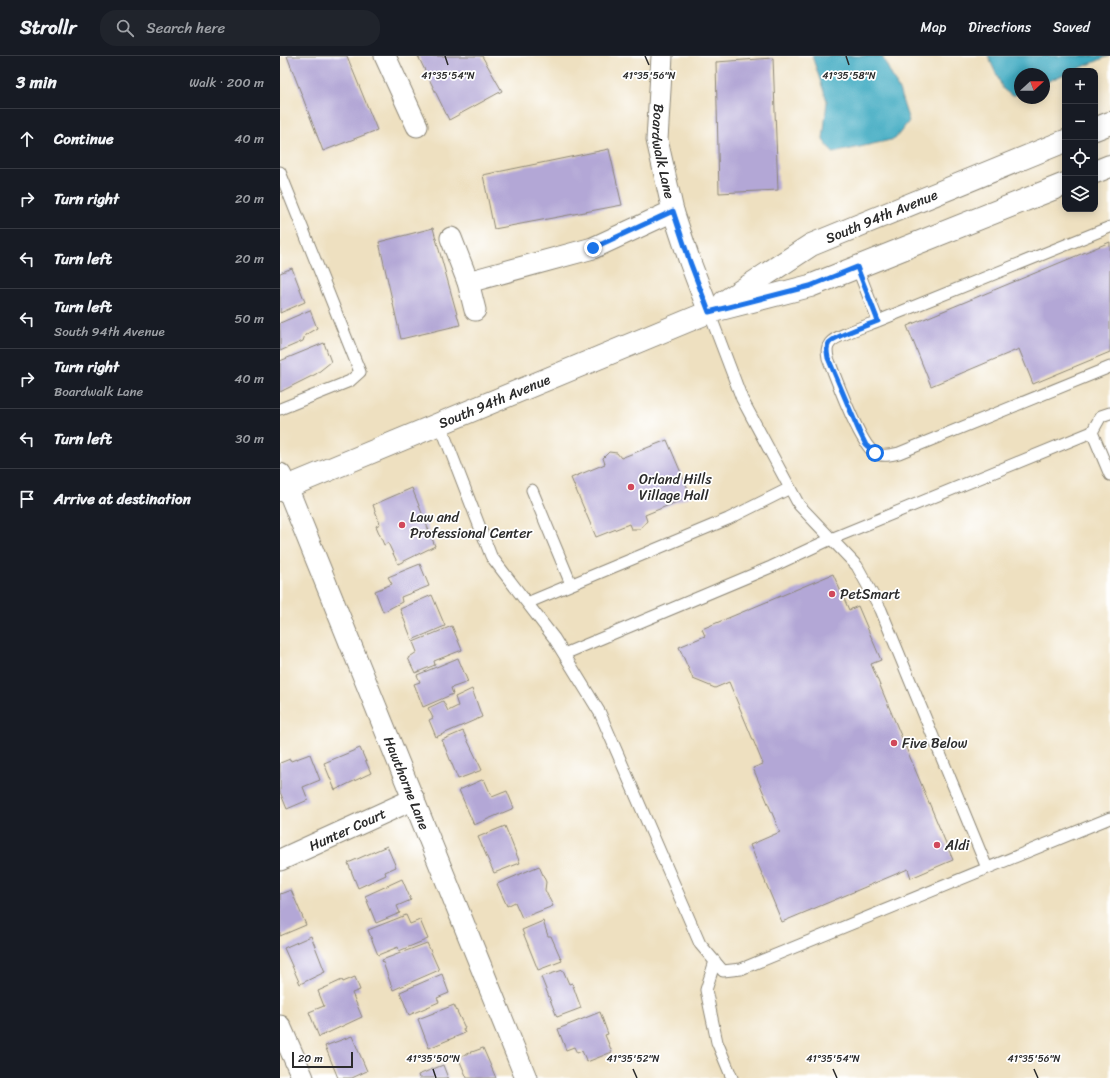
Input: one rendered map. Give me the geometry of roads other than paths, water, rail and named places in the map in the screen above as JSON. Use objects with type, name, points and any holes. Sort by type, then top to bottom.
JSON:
[{"type":"street","points":[[385,56],[417,126]]},
{"type":"street","name":"Boardwalk Lane","points":[[662,56],[657,140],[673,211],[709,312]]},
{"type":"street","points":[[1098,128],[1110,123]]},
{"type":"street","name":"South 94th Avenue","points":[[709,312],[811,245],[1062,142]]},
{"type":"street","points":[[1098,171],[1110,166]]},
{"type":"street","name":"South 94th Avenue","points":[[282,484],[440,424],[709,312],[810,286],[1062,185]]},
{"type":"street","points":[[468,282],[593,248],[673,211]]},
{"type":"street","points":[[451,238],[468,282],[475,310]]},
{"type":"street","name":"Hawthorne Lane","points":[[282,484],[414,799],[526,1078]]},
{"type":"street","name":"Hunter Court","points":[[280,860],[414,799]]},
{"type":"street","points":[[280,1026],[303,1078]]},
{"type":"lane","points":[[280,172],[360,372],[350,381],[280,409]]},
{"type":"lane","points":[[1110,227],[839,336],[830,342],[826,350],[828,358],[866,445],[875,453],[887,456],[899,453],[1110,367]]},
{"type":"lane","points":[[857,267],[878,321]]},
{"type":"lane","points":[[709,312],[742,399],[799,505],[857,566],[882,610],[987,868]]},
{"type":"lane","points":[[564,654],[771,567],[831,539],[1092,432],[1101,416],[1110,413]]},
{"type":"lane","points":[[440,424],[491,556],[554,638],[600,713],[700,944],[723,971],[741,968],[1110,818]]},
{"type":"lane","points":[[1092,432],[1110,475]]},
{"type":"lane","points":[[527,603],[728,519],[790,488]]},
{"type":"lane","points":[[532,490],[571,584]]},
{"type":"lane","points":[[715,961],[706,990],[717,1042],[732,1078]]},
{"type":"water","points":[[812,56],[882,56],[899,90],[909,121],[895,139],[833,153],[823,140],[827,101]]},
{"type":"water","points":[[988,56],[1109,56],[1080,68],[1062,68],[1062,75],[1050,80],[1050,68],[1014,68],[1014,95],[1012,96],[1003,89]]},
{"type":"place","name":"Orland Hills Village Hall","points":[[631,487]]},
{"type":"place","name":"Law and Professional Center","points":[[402,525]]},
{"type":"place","name":"PetSmart","points":[[832,594]]},
{"type":"place","name":"Five Below","points":[[894,743]]},
{"type":"place","name":"Aldi","points":[[937,845]]}]
